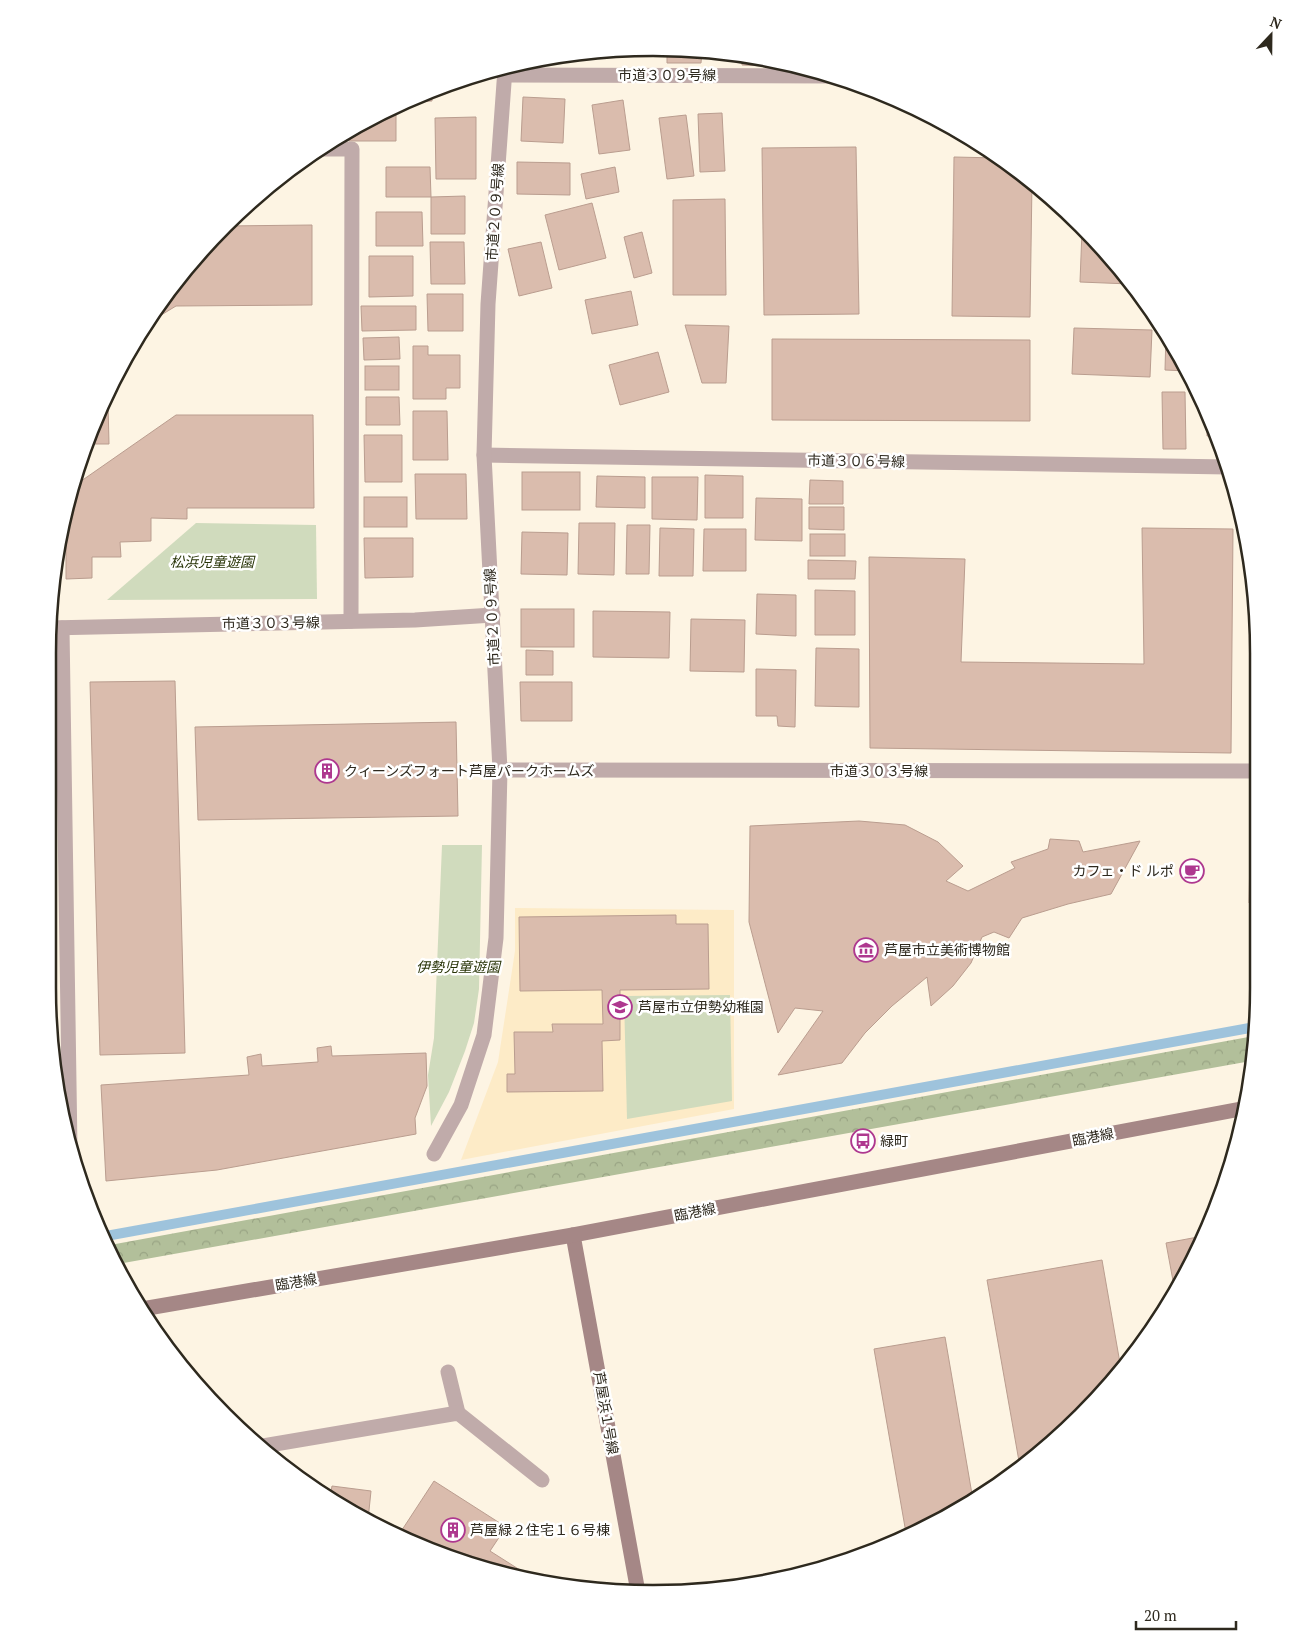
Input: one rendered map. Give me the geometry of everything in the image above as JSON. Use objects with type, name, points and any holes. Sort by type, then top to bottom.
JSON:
[{"type":"street","name":"市道３０９号線","points":[[519,72],[801,76]]},
{"type":"street","name":"市道２０９号線","points":[[434,1154],[461,1105],[484,1035],[496,938],[500,770],[484,455],[488,304],[505,76]]},
{"type":"street","points":[[333,150],[352,149],[351,621]]},
{"type":"street","name":"市道３０６号線","points":[[484,455],[1220,467]]},
{"type":"street","name":"市道３０３号線","points":[[57,628],[415,620],[493,615]]},
{"type":"street","points":[[56,663],[69,1108]]},
{"type":"street","name":"市道３０３号線","points":[[500,770],[1250,771]]},
{"type":"street","name":"臨港線","points":[[149,1308],[573,1235],[1237,1110]]},
{"type":"street","name":"芦屋浜１号線","points":[[573,1235],[637,1584]]},
{"type":"street","points":[[448,1372],[458,1413],[542,1480]]},
{"type":"street","points":[[270,1445],[458,1413]]},
{"type":"shaded area","name":"芦屋市立伊勢幼稚園","points":[[515,908],[734,910],[734,1109],[461,1160],[498,1062],[515,951]]},
{"type":"green space","name":"松浜児童遊園","points":[[196,523],[316,525],[317,599],[107,600]]},
{"type":"green space","name":"伊勢児童遊園","points":[[442,845],[482,845],[479,989],[474,1023],[465,1051],[449,1092],[431,1126],[428,1075],[434,1038]]},
{"type":"green space","points":[[730,995],[732,1101],[627,1119],[624,996]]},
{"type":"green space","points":[[1247,1037],[1245,1062],[124,1263],[115,1244]]},
{"type":"building","points":[[667,57],[701,59],[701,63],[667,63]]},
{"type":"building","points":[[523,97],[565,99],[563,143],[521,141]]},
{"type":"building","points":[[623,100],[630,150],[599,154],[592,105]]},
{"type":"building","points":[[722,113],[725,171],[700,172],[698,114]]},
{"type":"building","points":[[396,115],[396,141],[349,141],[355,136]]},
{"type":"building","points":[[686,115],[694,176],[667,179],[659,118]]},
{"type":"building","points":[[476,117],[476,179],[436,179],[435,118]]},
{"type":"building","points":[[856,147],[859,314],[764,315],[762,148]]},
{"type":"building","points":[[954,157],[986,158],[1032,193],[1030,317],[952,316]]},
{"type":"building","points":[[517,162],[570,163],[570,195],[517,194]]},
{"type":"building","points":[[386,167],[430,167],[431,197],[386,197]]},
{"type":"building","points":[[615,167],[619,192],[586,199],[581,174]]},
{"type":"building","points":[[465,196],[465,234],[431,234],[431,197]]},
{"type":"building","points":[[725,199],[726,295],[673,295],[673,200]]},
{"type":"building","points":[[592,203],[606,258],[559,270],[545,215]]},
{"type":"building","points":[[376,212],[422,212],[423,246],[376,246]]},
{"type":"building","points":[[312,225],[312,305],[176,306],[162,315],[204,260],[237,226]]},
{"type":"building","points":[[642,232],[652,273],[634,278],[624,237]]},
{"type":"building","points":[[1082,238],[1121,284],[1080,282]]},
{"type":"building","points":[[430,242],[464,242],[465,284],[431,284]]},
{"type":"building","points":[[541,242],[552,288],[519,296],[508,249]]},
{"type":"building","points":[[369,256],[413,256],[413,296],[369,297]]},
{"type":"building","points":[[631,291],[638,325],[592,334],[585,300]]},
{"type":"building","points":[[427,294],[463,294],[463,331],[428,331]]},
{"type":"building","points":[[361,306],[416,306],[416,330],[362,331]]},
{"type":"building","points":[[685,325],[729,326],[726,383],[702,383]]},
{"type":"building","points":[[1074,328],[1152,330],[1150,377],[1072,374]]},
{"type":"building","points":[[399,337],[400,359],[364,360],[363,338]]},
{"type":"building","points":[[772,339],[1030,340],[1030,421],[772,420]]},
{"type":"building","points":[[413,346],[428,346],[428,355],[460,355],[460,388],[446,388],[446,399],[413,399]]},
{"type":"building","points":[[1166,348],[1178,371],[1165,370]]},
{"type":"building","points":[[658,352],[669,392],[620,405],[609,365]]},
{"type":"building","points":[[365,366],[399,366],[399,390],[365,390]]},
{"type":"building","points":[[1162,392],[1185,392],[1186,449],[1163,449]]},
{"type":"building","points":[[366,397],[399,397],[400,425],[366,425]]},
{"type":"building","points":[[108,411],[109,444],[95,444]]},
{"type":"building","points":[[413,411],[447,411],[448,460],[413,460]]},
{"type":"building","points":[[176,415],[313,415],[314,508],[187,508],[187,519],[151,518],[151,541],[120,542],[121,557],[92,557],[92,578],[66,579],[66,548],[82,480]]},
{"type":"building","points":[[364,435],[402,435],[402,482],[365,482]]},
{"type":"building","points":[[522,472],[580,472],[580,510],[522,510]]},
{"type":"building","points":[[415,474],[466,474],[467,519],[416,519]]},
{"type":"building","points":[[705,475],[743,476],[743,518],[705,518]]},
{"type":"building","points":[[597,476],[645,477],[645,508],[596,507]]},
{"type":"building","points":[[652,477],[698,477],[697,520],[652,519]]},
{"type":"building","points":[[810,480],[843,481],[843,504],[809,504]]},
{"type":"building","points":[[364,497],[407,497],[407,527],[364,527]]},
{"type":"building","points":[[756,498],[802,499],[802,541],[755,540]]},
{"type":"building","points":[[809,507],[844,507],[844,530],[809,529]]},
{"type":"building","points":[[579,523],[615,523],[614,575],[578,574]]},
{"type":"building","points":[[627,525],[650,525],[649,574],[626,574]]},
{"type":"building","points":[[660,528],[694,529],[693,576],[659,576]]},
{"type":"building","points":[[1142,528],[1233,529],[1231,753],[870,748],[869,557],[965,559],[961,662],[1144,664]]},
{"type":"building","points":[[704,529],[746,529],[746,571],[703,571]]},
{"type":"building","points":[[522,532],[568,533],[567,575],[521,574]]},
{"type":"building","points":[[810,534],[845,534],[845,556],[810,556]]},
{"type":"building","points":[[364,538],[413,538],[413,577],[365,578]]},
{"type":"building","points":[[808,560],[856,561],[855,579],[808,579]]},
{"type":"building","points":[[815,590],[855,591],[855,635],[815,635]]},
{"type":"building","points":[[757,594],[796,595],[796,636],[756,634]]},
{"type":"building","points":[[521,609],[574,609],[574,647],[521,647]]},
{"type":"building","points":[[593,611],[670,612],[669,658],[593,657]]},
{"type":"building","points":[[691,619],[745,620],[744,672],[690,671]]},
{"type":"building","points":[[816,648],[859,649],[859,707],[815,706]]},
{"type":"building","points":[[526,650],[553,651],[553,675],[526,675]]},
{"type":"building","points":[[756,669],[796,670],[795,727],[778,726],[777,716],[756,716]]},
{"type":"building","points":[[175,681],[185,1053],[100,1055],[90,682]]},
{"type":"building","points":[[520,682],[572,682],[572,721],[521,721]]},
{"type":"building","name":"クィーンズフォート芦屋パークホームズ","points":[[456,722],[458,816],[198,820],[195,727]]},
{"type":"building","name":"芦屋市立美術博物館","points":[[859,821],[905,825],[938,842],[963,866],[946,881],[968,891],[1015,868],[1011,862],[1048,849],[1050,839],[1079,841],[1083,852],[1140,841],[1111,894],[1068,904],[1022,918],[1009,938],[994,932],[982,937],[971,963],[953,986],[931,1006],[927,977],[892,1006],[865,1033],[842,1063],[778,1075],[823,1011],[795,1008],[778,1033],[749,922],[750,826]]},
{"type":"building","points":[[1250,853],[1250,903],[1249,903]]},
{"type":"building","points":[[676,915],[676,924],[708,924],[709,989],[620,990],[620,1040],[602,1041],[603,1091],[507,1092],[507,1074],[515,1074],[514,1032],[553,1032],[552,1024],[603,1024],[602,990],[520,991],[519,917]]},
{"type":"building","points":[[331,1046],[332,1056],[426,1053],[427,1086],[415,1118],[416,1134],[217,1170],[106,1181],[101,1085],[249,1075],[247,1057],[261,1054],[262,1066],[318,1062],[317,1048]]},
{"type":"building","points":[[1194,1238],[1173,1280],[1166,1243]]},
{"type":"building","points":[[1102,1260],[1119,1359],[1075,1410],[1019,1459],[987,1280]]},
{"type":"building","points":[[945,1337],[972,1492],[905,1528],[874,1349]]},
{"type":"building","name":"芦屋緑２住宅１６号棟","points":[[434,1481],[506,1527],[490,1551],[517,1568],[461,1553],[403,1529]]},
{"type":"building","points":[[332,1486],[371,1491],[369,1512],[355,1505],[331,1490]]},
{"type":"waterway","points":[[111,1235],[1248,1028]]},
{"type":"place","name":"クィーンズフォート芦屋パークホームズ","points":[[327,771]]},
{"type":"place","name":"カフェ・ド ルポ","points":[[1192,871]]},
{"type":"place","name":"芦屋市立美術博物館","points":[[866,950]]},
{"type":"place","name":"芦屋市立伊勢幼稚園","points":[[620,1007]]},
{"type":"place","name":"緑町","points":[[863,1141]]},
{"type":"place","name":"芦屋緑２住宅１６号棟","points":[[453,1530]]}]
